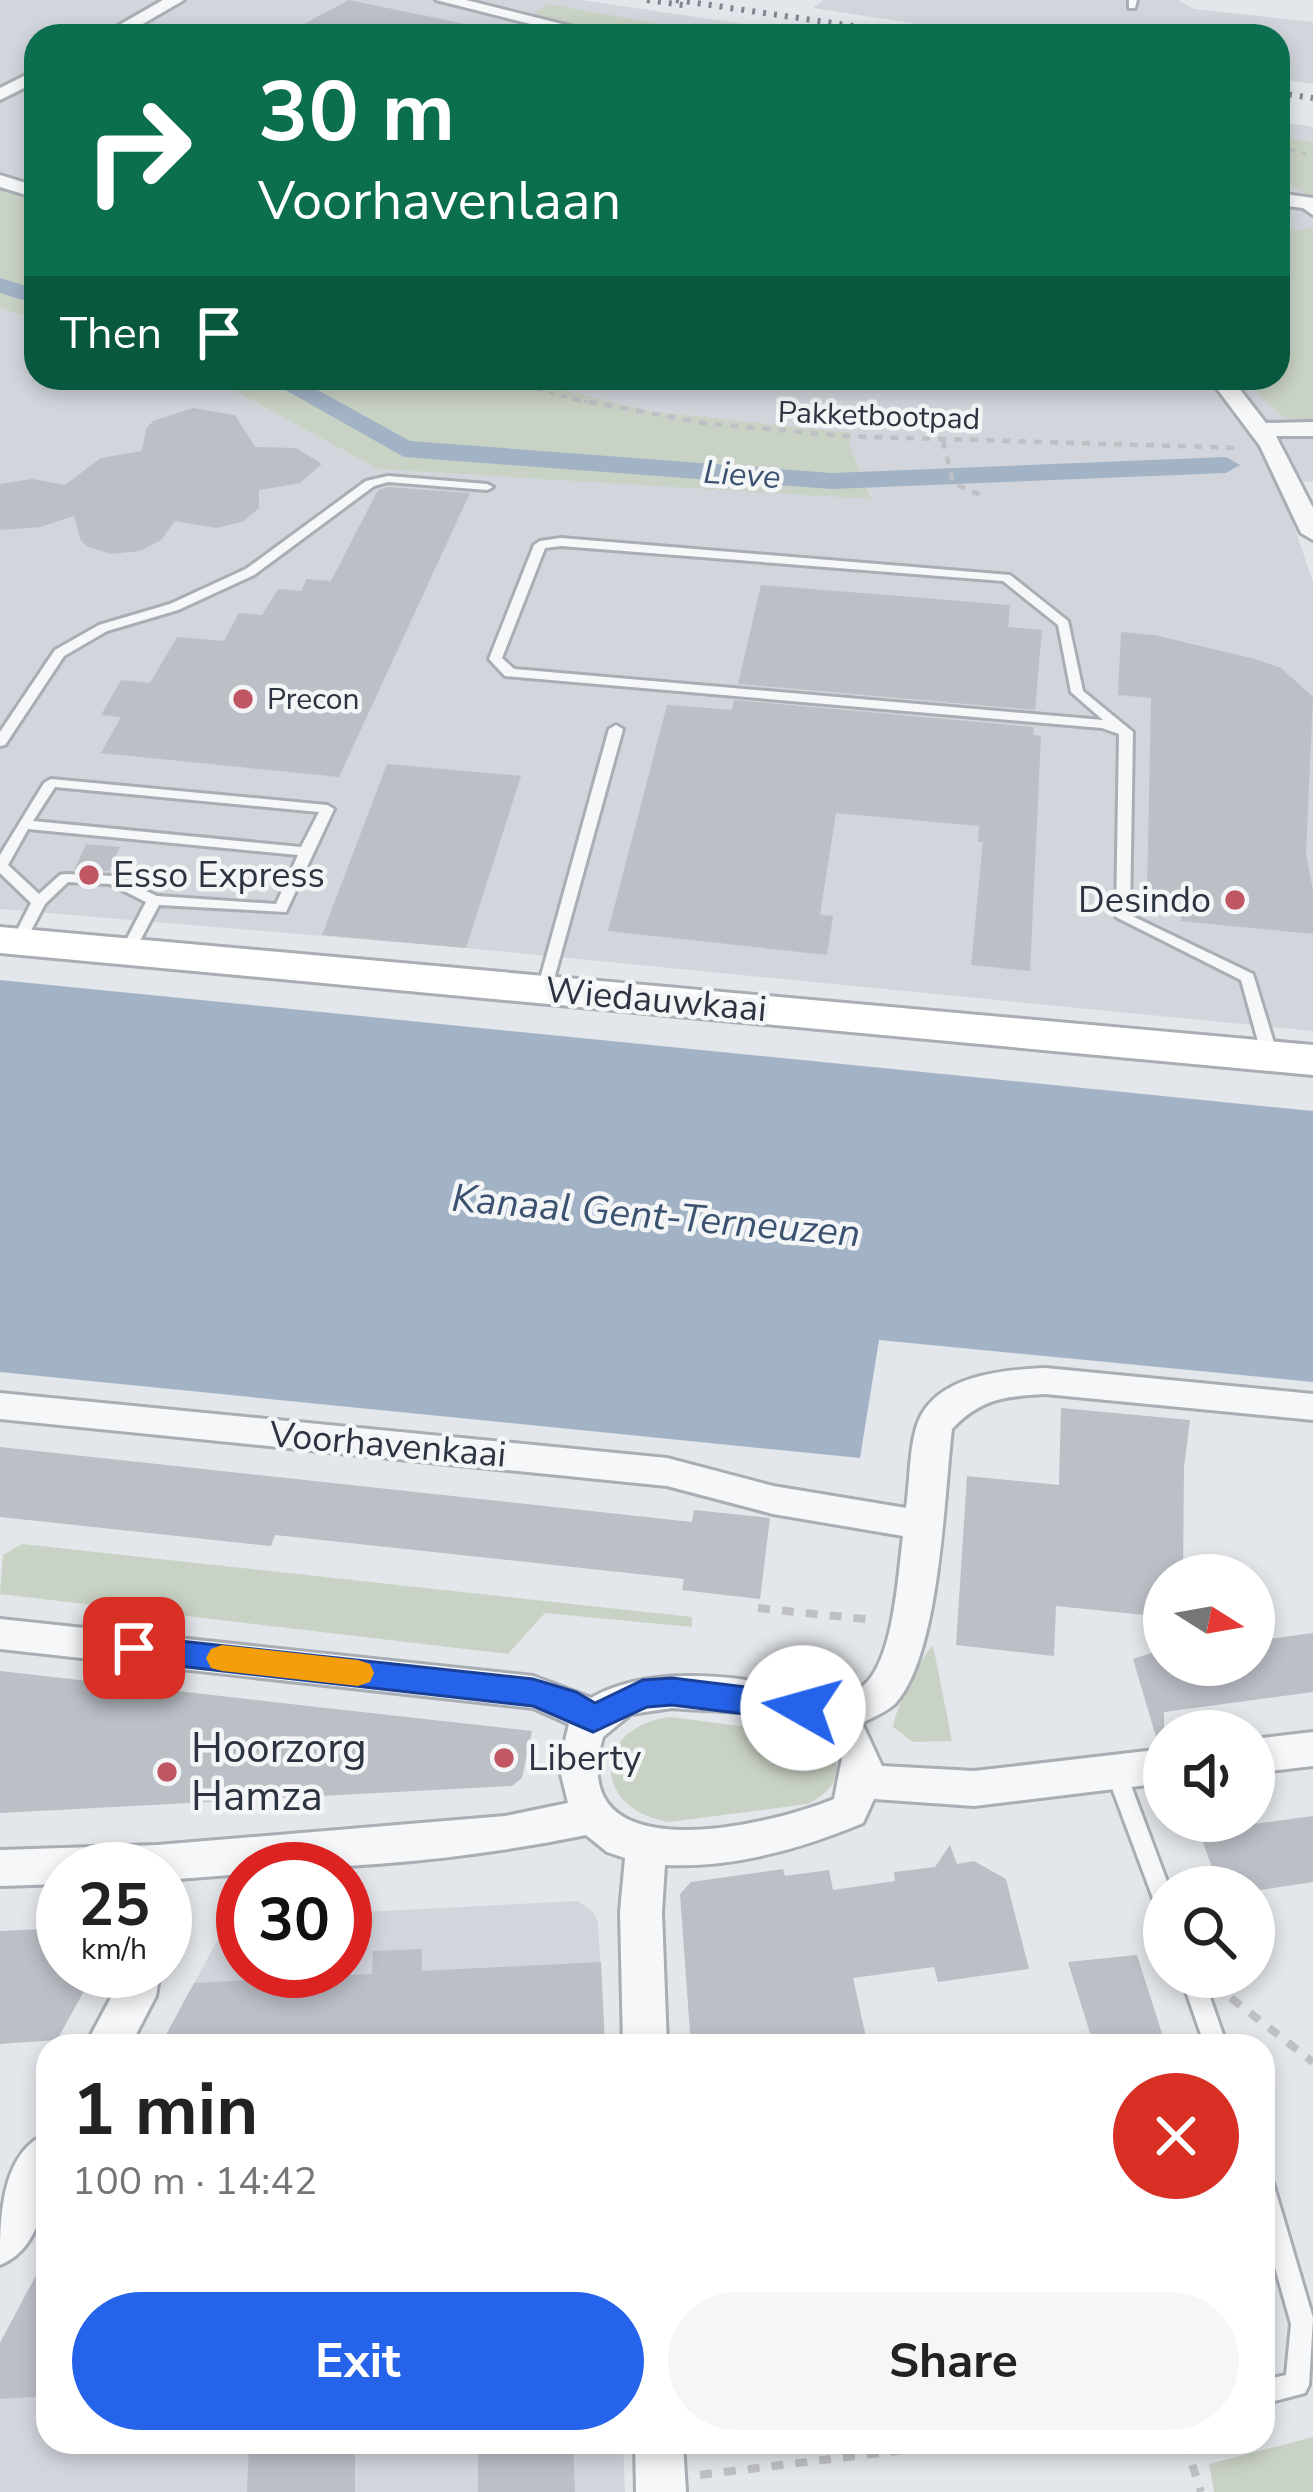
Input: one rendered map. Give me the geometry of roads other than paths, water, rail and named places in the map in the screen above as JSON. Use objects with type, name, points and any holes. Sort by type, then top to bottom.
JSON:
[{"type":"main road","name":"Wiedauwkaai","points":[[9,941],[1313,1060]]},
{"type":"street","points":[[131,24],[176,0]]},
{"type":"street","points":[[444,0],[549,24]]},
{"type":"street","points":[[1229,390],[1270,445],[1313,533]]},
{"type":"street","points":[[1270,445],[1313,428]]},
{"type":"street","points":[[833,1720],[878,1696],[891,1679],[910,1624],[907,1523],[935,1424],[960,1398],[1000,1383],[1045,1381],[1313,1407]]},
{"type":"street","name":"Voorhavenkaai","points":[[0,1406],[667,1472],[773,1500],[907,1523]]},
{"type":"street","points":[[0,1634],[533,1692],[565,1701],[593,1719]]},
{"type":"street","points":[[672,1692],[803,1708],[833,1720],[862,1758],[861,1780],[849,1811],[819,1826],[699,1846],[646,1847],[617,1837],[592,1816],[581,1783],[581,1745],[593,1719],[643,1694],[672,1692]]},
{"type":"street","points":[[1275,1754],[1313,1749]]},
{"type":"street","points":[[861,1780],[898,1788],[951,1790],[1143,1769]]},
{"type":"street","points":[[192,1863],[505,1834],[592,1816]]},
{"type":"street","points":[[645,2034],[641,1912],[646,1847]]},
{"type":"street","points":[[0,1868],[36,1868]]},
{"type":"street","points":[[114,2034],[134,1998]]},
{"type":"street","points":[[0,2242],[36,2177]]},
{"type":"lane","points":[[0,742],[46,668],[78,640],[174,607],[250,572],[370,483],[388,479],[487,487]]},
{"type":"lane","points":[[561,542],[1006,578],[1064,624],[1077,692],[1126,732],[1103,724],[510,673],[495,659],[540,545],[561,542]]},
{"type":"lane","points":[[544,990],[616,729]]},
{"type":"lane","points":[[1126,732],[1123,916],[1248,977],[1270,1056]]},
{"type":"lane","points":[[9,941],[65,878],[113,880],[154,900],[281,909],[327,809],[51,783],[1,866],[39,902]]},
{"type":"lane","points":[[24,824],[306,852]]},
{"type":"lane","points":[[128,952],[154,900]]},
{"type":"lane","points":[[1116,1772],[1151,1866]]},
{"type":"lane","points":[[1200,1998],[1212,2034]]},
{"type":"lane","points":[[1275,2227],[1303,2324],[1297,2385],[1275,2390]]},
{"type":"water","name":"Kanaal Gent-Terneuzen","points":[[0,980],[1313,1111],[1313,1382],[879,1340],[860,1458],[0,1372]]},
{"type":"waterway","name":"Lieve","points":[[0,285],[24,293]]},
{"type":"waterway","name":"Lieve","points":[[298,390],[404,449],[832,481],[1226,465]]},
{"type":"railway","points":[[647,0],[689,6]]},
{"type":"railway","points":[[676,0],[839,24]]},
{"type":"railway","points":[[1290,95],[1313,98]]},
{"type":"place","name":"Precon","points":[[243,699]]},
{"type":"place","name":"Esso Express","points":[[89,875]]},
{"type":"place","name":"Desindo","points":[[1235,900]]},
{"type":"place","name":"Liberty","points":[[504,1758]]},
{"type":"place","name":"Hoorzorg Hamza","points":[[167,1772]]}]
